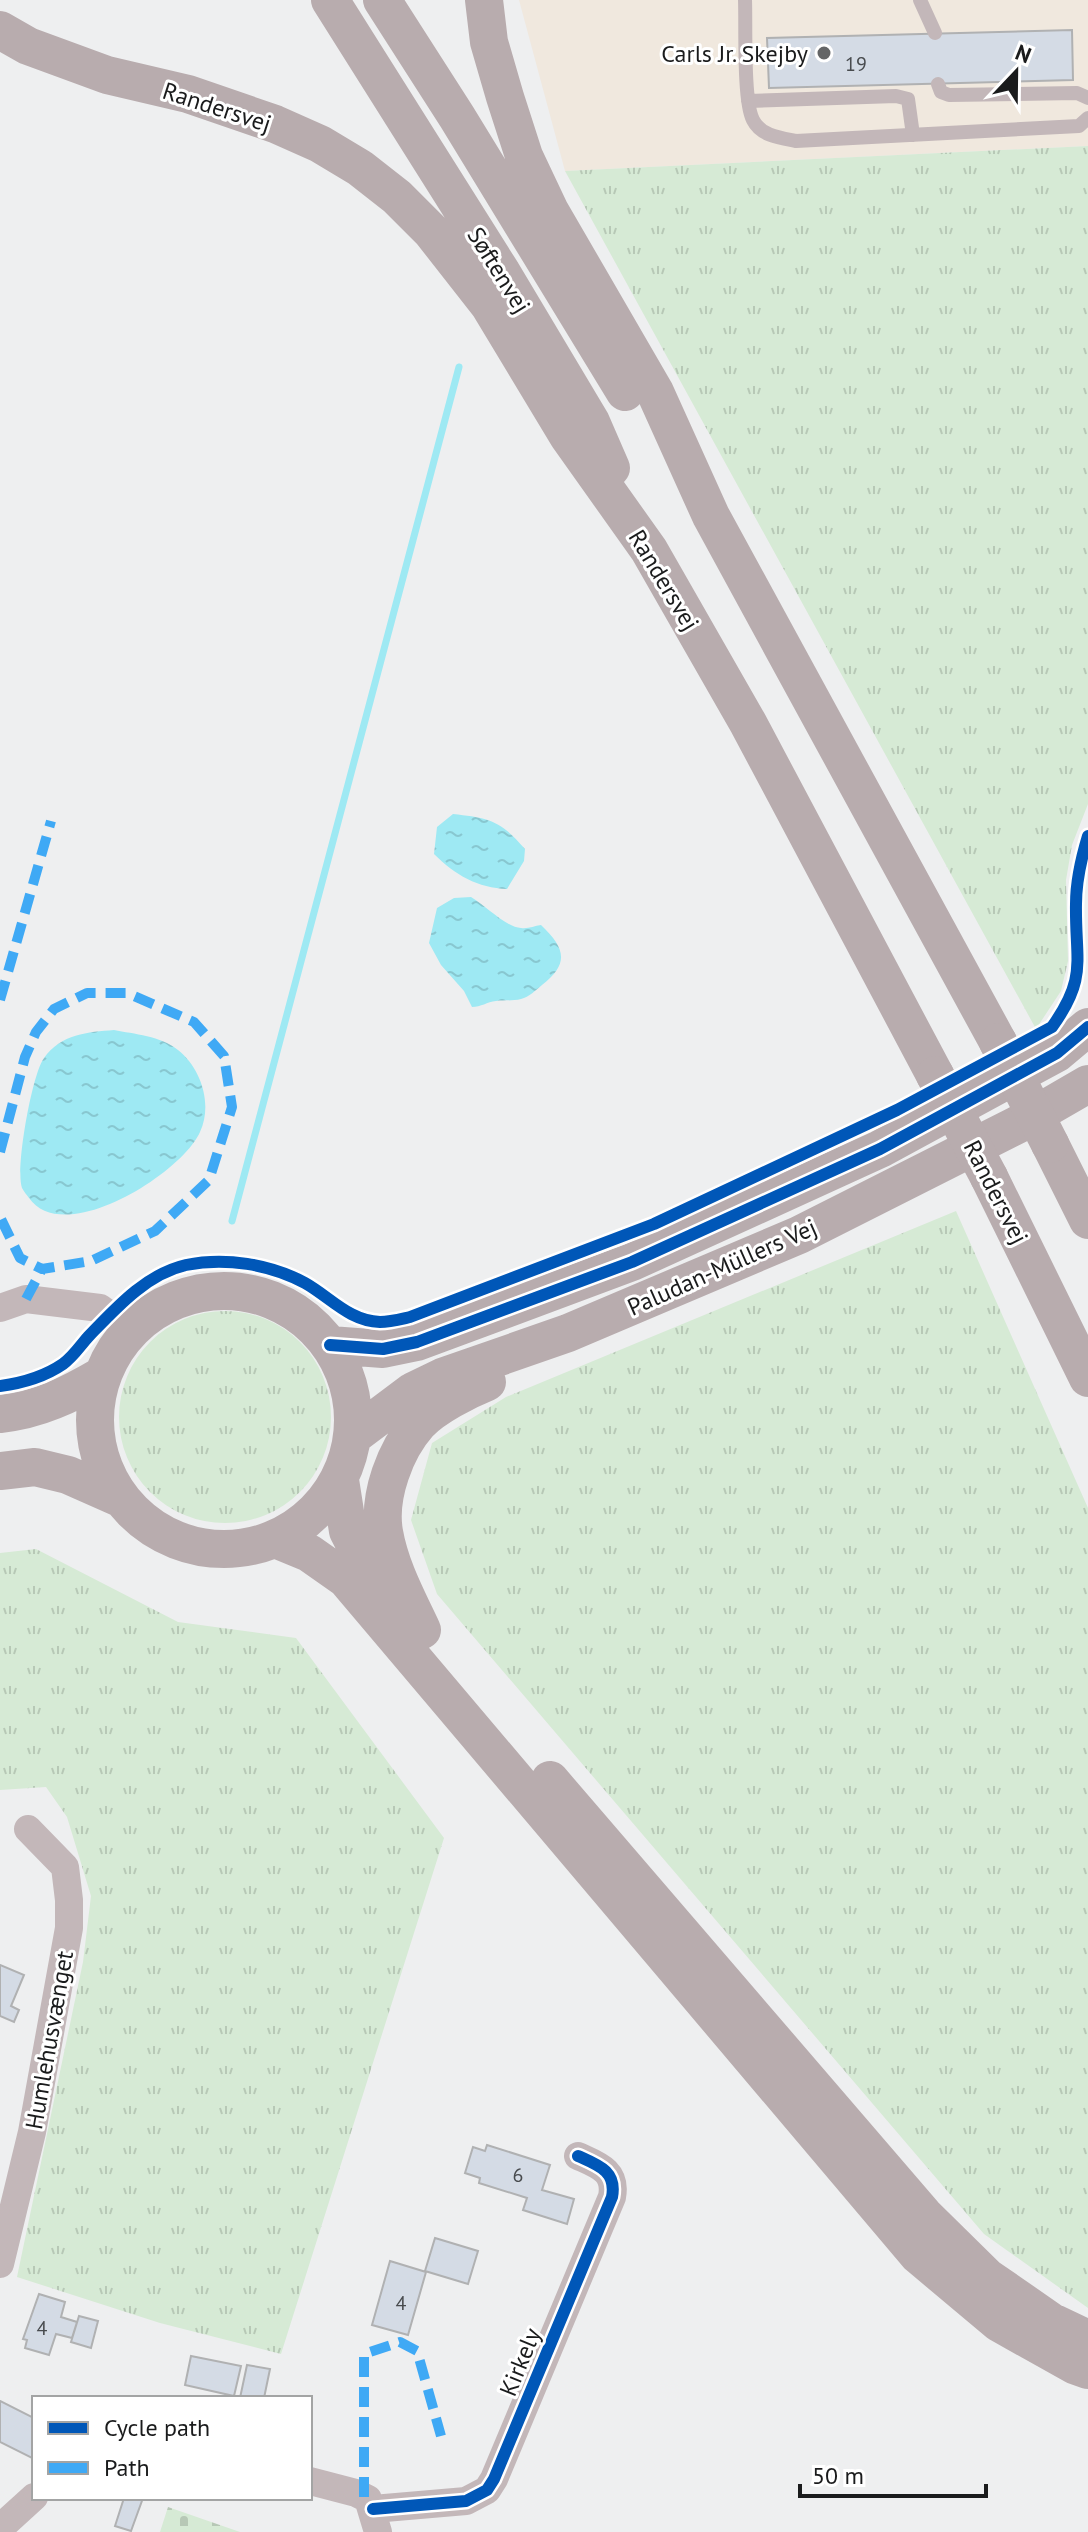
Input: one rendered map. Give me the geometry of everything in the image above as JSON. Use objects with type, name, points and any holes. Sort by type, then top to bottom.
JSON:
[{"type":"main road","name":"Søftenvej","points":[[330,0],[502,273],[591,422],[649,550]]},
{"type":"main road","name":"Søftenvej","points":[[382,0],[465,130],[633,407],[711,516]]},
{"type":"main road","points":[[484,0],[489,42],[524,156],[550,211],[655,392],[711,516],[998,1042],[1088,1220]]},
{"type":"main road","name":"Randersvej","points":[[0,30],[28,46],[107,75],[188,94],[275,124],[360,168],[397,197],[431,231],[489,305],[568,436],[649,550],[748,723],[935,1075],[1088,1378]]},
{"type":"main road","name":"Paludan-Müllers Vej","points":[[330,1345],[383,1349],[417,1342],[632,1262],[880,1149],[1057,1053],[1088,1027]]},
{"type":"main road","name":"Paludan-Müllers Vej","points":[[353,1436],[413,1391],[442,1377],[568,1333],[799,1235],[1017,1125],[1088,1084]]},
{"type":"main road","points":[[1017,1125],[1088,1103]]},
{"type":"main road","points":[[234,1291],[271,1300],[304,1318],[330,1345],[345,1372],[353,1402],[353,1436],[340,1480],[323,1504],[301,1525],[275,1539],[240,1549],[203,1548],[167,1537],[137,1516],[120,1498],[98,1451],[95,1413],[103,1375],[114,1351],[131,1330],[161,1307],[196,1294],[234,1291]]},
{"type":"main road","points":[[422,1630],[394,1570],[384,1529],[386,1490],[397,1456],[420,1422],[468,1389],[516,1371],[568,1333]]},
{"type":"main road","points":[[0,1414],[27,1411],[67,1397],[103,1375]]},
{"type":"main road","points":[[0,1471],[35,1467],[68,1475],[120,1498]]},
{"type":"main road","points":[[340,1480],[348,1531],[367,1568],[924,2215],[987,2277],[1052,2322],[1088,2339]]},
{"type":"main road","points":[[275,1539],[309,1553],[346,1579],[918,2255],[999,2323],[1088,2370]]},
{"type":"street","points":[[0,1308],[26,1299],[100,1308],[131,1330]]},
{"type":"street","name":"Humlehusvænget","points":[[0,2264],[32,2132],[69,1928],[65,1867],[28,1829]]},
{"type":"street","name":"Kirkely","points":[[312,2482],[368,2499],[376,2521],[466,2501],[487,2490],[615,2186],[604,2169],[578,2156]]},
{"type":"street","points":[[2,2528],[32,2499]]},
{"type":"lane","points":[[920,0],[935,33]]},
{"type":"lane","points":[[745,1],[748,101],[753,121],[770,136],[796,141],[1079,126],[1088,118]]},
{"type":"lane","points":[[938,84],[941,92],[949,95],[1077,93],[1088,98]]},
{"type":"lane","points":[[748,101],[896,96],[908,99],[913,135]]},
{"type":"shaded area","points":[[519,0],[1088,0],[1088,146],[565,171]]},
{"type":"green space","points":[[1088,146],[1088,804],[1072,845],[1066,880],[1068,961],[1061,991],[1036,1029],[565,171]]},
{"type":"green space","points":[[956,1211],[1088,1508],[1088,2308],[984,2234],[437,1594],[411,1520],[432,1443],[506,1397]]},
{"type":"green space","points":[[225,1311],[266,1319],[300,1342],[323,1376],[331,1417],[323,1458],[300,1492],[266,1515],[225,1523],[184,1515],[150,1492],[127,1458],[119,1417],[127,1376],[150,1342],[184,1319]]},
{"type":"green space","points":[[36,1549],[178,1622],[296,1638],[444,1838],[281,2354],[160,2323],[17,2277],[83,1962],[91,1896],[67,1817],[46,1787],[0,1790],[0,1553]]},
{"type":"green space","points":[[168,2507],[240,2532],[160,2532]]},
{"type":"water","points":[[453,814],[493,822],[525,849],[524,861],[507,889],[468,879],[434,854],[437,827]]},
{"type":"water","points":[[471,897],[515,927],[541,925],[559,948],[561,955],[557,970],[527,997],[472,1007],[464,991],[441,965],[429,943],[437,908],[454,898]]},
{"type":"water","points":[[114,1030],[147,1036],[171,1045],[193,1066],[205,1098],[200,1132],[171,1167],[121,1199],[94,1210],[68,1215],[46,1211],[29,1198],[20,1178],[26,1122],[39,1067],[51,1050],[67,1039],[85,1033]]},
{"type":"building","points":[[1072,30],[1073,80],[769,88],[767,38]]},
{"type":"building","points":[[0,1965],[24,1975],[11,2006],[19,2010],[14,2022],[0,2016]]},
{"type":"building","points":[[487,2145],[550,2165],[542,2190],[574,2199],[567,2224],[523,2210],[527,2198],[479,2183],[480,2178],[465,2173],[473,2147],[485,2151]]},
{"type":"building","points":[[435,2238],[478,2251],[468,2284],[425,2271]]},
{"type":"building","points":[[390,2261],[426,2272],[408,2335],[372,2325]]},
{"type":"building","points":[[39,2294],[65,2302],[61,2317],[77,2322],[72,2338],[56,2334],[49,2355],[25,2348],[27,2340],[23,2339]]},
{"type":"building","points":[[79,2316],[98,2321],[91,2348],[71,2342]]},
{"type":"building","points":[[191,2356],[241,2366],[234,2396],[185,2385]]},
{"type":"building","points":[[247,2365],[270,2369],[264,2396],[240,2396]]},
{"type":"building","points":[[0,2401],[32,2417],[32,2458],[0,2442]]},
{"type":"building","points":[[123,2500],[142,2500],[131,2531],[115,2526]]},
{"type":"waterway","points":[[232,1221],[459,367]]},
{"type":"marked path","points":[[0,1000],[51,821]]},
{"type":"marked path","points":[[0,1152],[25,1057],[36,1032],[54,1009],[87,993],[127,993],[194,1022],[224,1056],[232,1107],[209,1180],[155,1231],[91,1261],[42,1269],[20,1258],[0,1217]]},
{"type":"marked path","points":[[26,1299],[42,1269]]},
{"type":"marked path","points":[[364,2497],[364,2354],[400,2342],[417,2351],[441,2436]]},
{"type":"cycle path","points":[[0,1386],[33,1379],[63,1364],[132,1294],[158,1276],[186,1265],[232,1262],[262,1267],[305,1283],[340,1307],[369,1321],[410,1317],[654,1224],[897,1110],[1052,1027],[1071,995],[1075,981],[1077,886],[1088,836]]},
{"type":"cycle path","points":[[330,1345],[383,1349],[417,1342],[632,1262],[880,1149],[1057,1053],[1088,1027]]},
{"type":"cycle path","points":[[373,2509],[466,2501],[487,2490],[494,2479],[612,2197],[609,2175],[599,2166],[578,2156]]},
{"type":"place","name":"Carls Jr. Skejby","points":[[824,53]]}]
